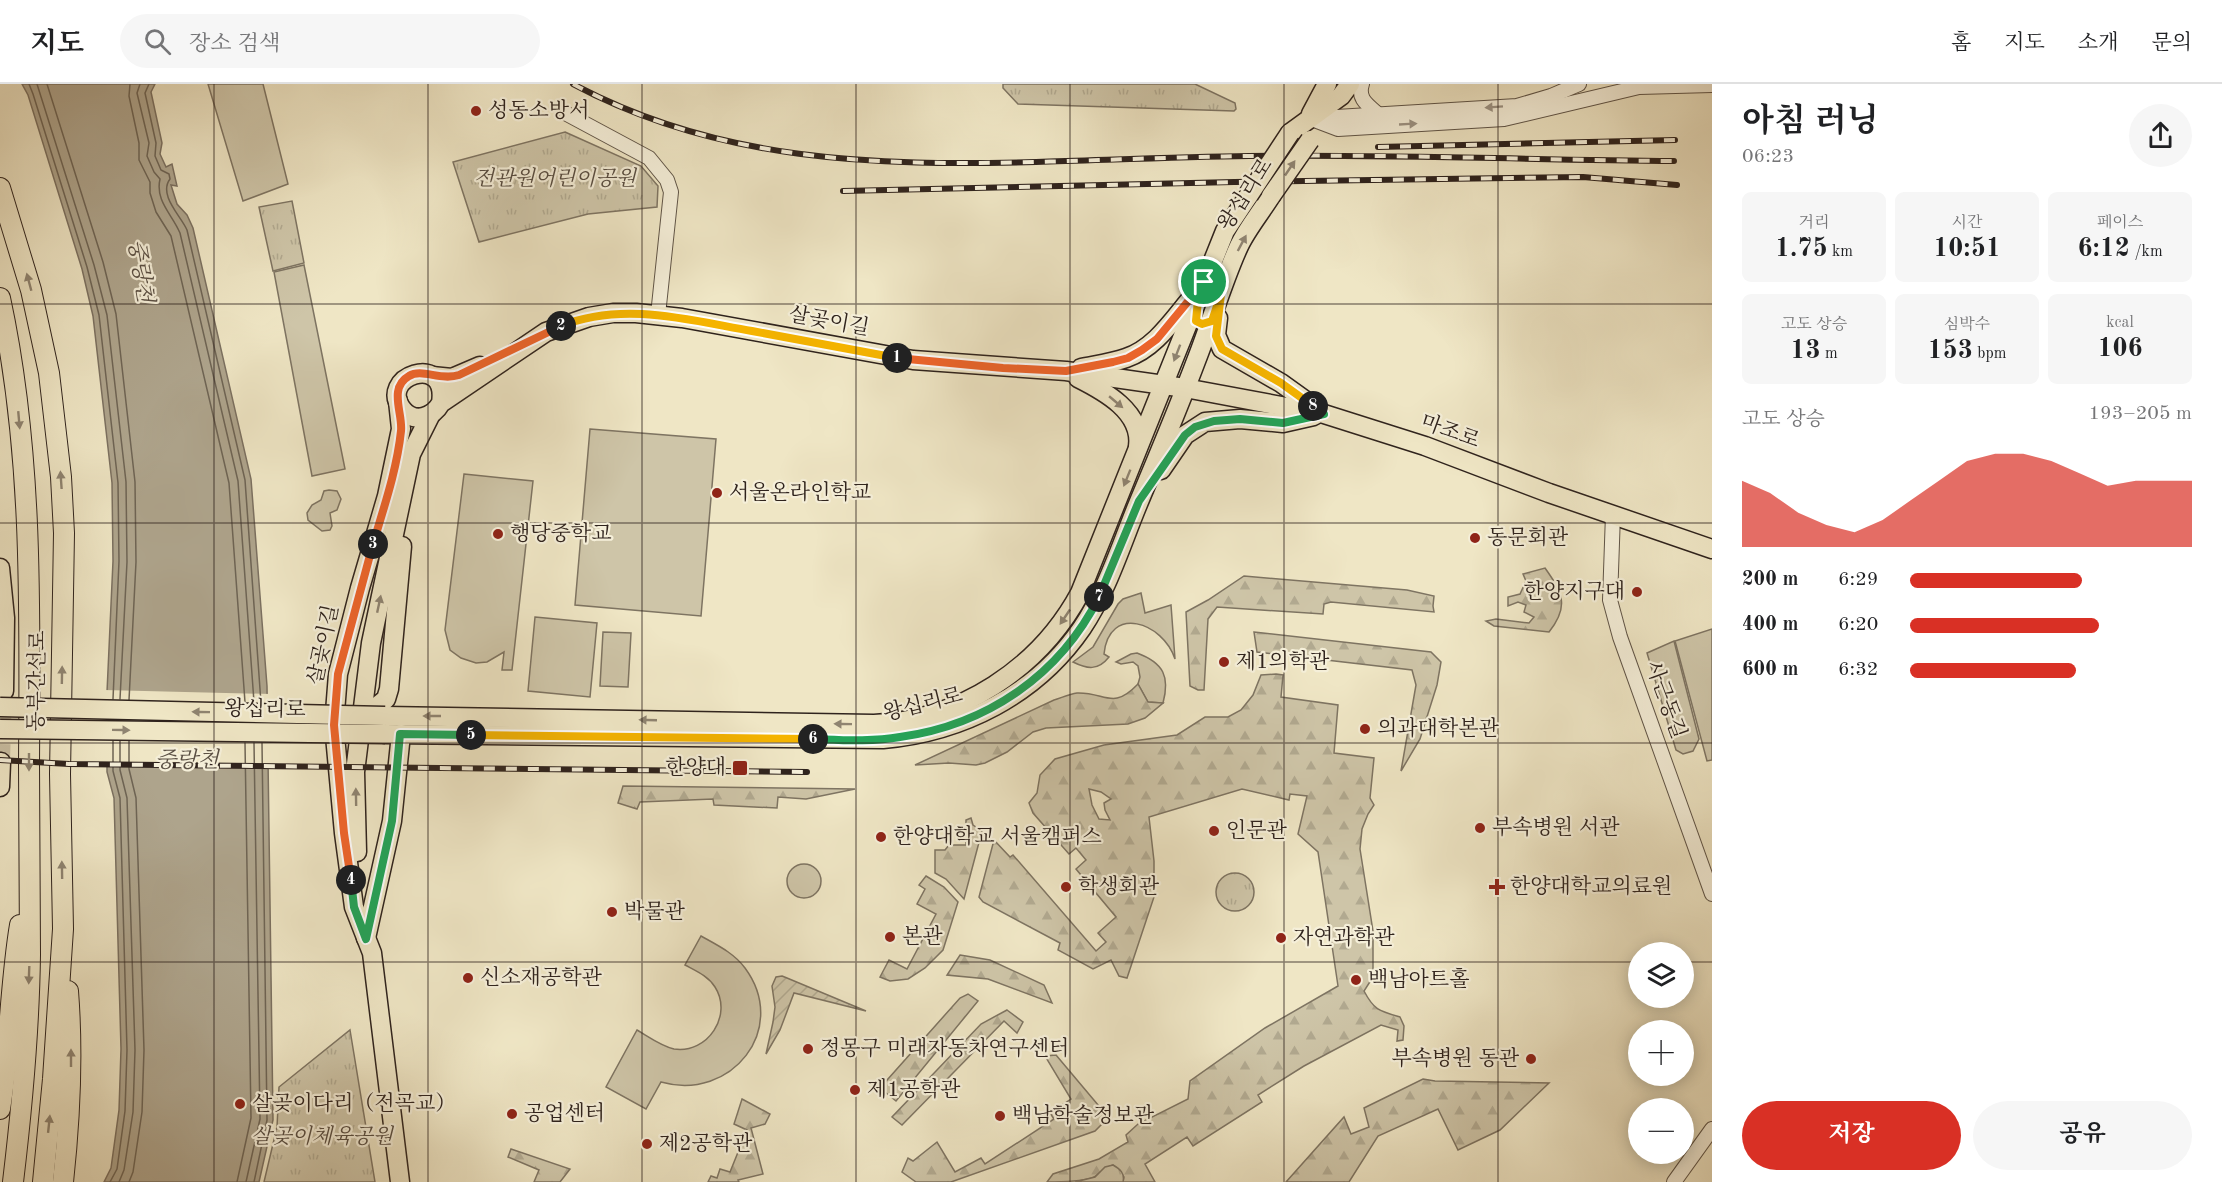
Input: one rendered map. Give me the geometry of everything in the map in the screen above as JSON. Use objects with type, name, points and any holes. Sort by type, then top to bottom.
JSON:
[{"type":"highway","name":"동부간선로","points":[[0,188],[31,290],[42,339],[56,424],[64,533],[60,774],[63,928],[53,1079],[43,1182]]},
{"type":"highway","name":"동부간선로","points":[[0,299],[18,412],[28,548],[30,956],[20,1128],[13,1182]]},
{"type":"highway","points":[[0,1108],[15,956],[29,875]]},
{"type":"highway","points":[[63,928],[71,1023],[68,1137],[63,1182]]},
{"type":"main road","name":"왕십리로","points":[[0,729],[865,740],[900,738],[935,730],[999,705],[1034,680],[1058,658],[1093,610],[1212,321],[1239,244],[1310,140],[1309,118],[1327,84]]},
{"type":"main road","name":"왕십리로","points":[[2,699],[365,716],[386,707],[553,717],[856,724],[888,723],[933,714],[971,699],[1028,661],[1054,633],[1080,593],[1225,231],[1290,133],[1341,96],[1350,84]]},
{"type":"main road","points":[[1201,291],[1196,321],[1202,324],[1212,321]]},
{"type":"main road","points":[[1066,371],[1128,358],[1142,350],[1157,339],[1201,291]]},
{"type":"main road","points":[[1221,294],[1216,336],[1222,349],[1281,383],[1324,414]]},
{"type":"main road","name":"살곶이길","points":[[432,376],[445,378],[459,375],[546,332],[589,317],[613,313],[658,315],[913,360],[1066,371],[1165,385]]},
{"type":"main road","name":"살곶이길","points":[[400,1182],[372,952],[354,907],[344,833],[334,725],[338,674],[360,588],[411,454],[436,409],[527,343]]},
{"type":"main road","points":[[1066,371],[1102,390],[1126,411],[1137,430],[1139,441],[1137,453]]},
{"type":"main road","points":[[419,373],[432,376],[441,388],[436,409],[418,418],[411,416],[400,406],[399,387],[407,377],[419,373]]},
{"type":"main road","name":"마조로","points":[[1165,385],[1324,414],[1425,446],[1552,494],[1712,549]]},
{"type":"main road","name":"살곶이길","points":[[388,1182],[361,954],[366,939],[357,856],[355,772],[371,643],[394,502],[401,429],[398,400]]},
{"type":"main road","points":[[1139,501],[1179,442],[1195,427],[1224,420],[1283,423],[1324,414]]},
{"type":"main road","points":[[386,707],[404,531],[394,502]]},
{"type":"main road","points":[[0,568],[5,618],[2,699]]},
{"type":"main road","points":[[366,939],[392,821],[393,734]]},
{"type":"main road","points":[[0,787],[1,762]]},
{"type":"street","points":[[1362,84],[1360,91],[1362,99],[1379,115]]},
{"type":"street","points":[[1309,118],[1345,118],[1517,106],[1551,96],[1579,84]]},
{"type":"street","points":[[1309,118],[1338,129],[1504,119],[1639,87],[1712,85]]},
{"type":"street","points":[[567,114],[649,158],[667,180],[671,192],[658,315]]},
{"type":"street","name":"사근동길","points":[[1613,514],[1610,600],[1620,637],[1712,894]]},
{"type":"street","points":[[1674,1182],[1712,1128]]},
{"type":"green space","points":[[208,84],[263,84],[288,184],[243,201]]},
{"type":"green space","points":[[1003,84],[1195,84],[1235,103],[1236,109],[1234,111],[1018,104],[1003,88]]},
{"type":"green space","name":"전관원어린이공원","points":[[565,132],[641,166],[658,186],[657,207],[588,214],[479,242],[453,162]]},
{"type":"green space","points":[[292,201],[304,263],[273,271],[259,207]]},
{"type":"green space","points":[[304,265],[345,469],[312,476],[274,272]]},
{"type":"green space","points":[[590,429],[716,439],[701,616],[575,605]]},
{"type":"green space","points":[[464,474],[533,481],[512,670],[502,670],[504,652],[487,662],[476,663],[461,658],[450,650],[445,630]]},
{"type":"green space","points":[[324,491],[337,491],[341,499],[337,510],[330,513],[332,526],[330,530],[322,531],[308,520],[307,513],[312,505],[321,500]]},
{"type":"green space","points":[[1545,568],[1556,584],[1561,599],[1560,614],[1549,632],[1494,626],[1486,621],[1496,619],[1529,623],[1534,617],[1524,612],[1526,605],[1518,602],[1508,606],[1508,597],[1520,594],[1526,581],[1523,574]]},
{"type":"green space","points":[[1244,576],[1407,590],[1434,596],[1434,612],[1331,602],[1324,604],[1323,614],[1217,607],[1208,619],[1204,690],[1198,690],[1190,686],[1186,612]]},
{"type":"green space","points":[[1141,593],[1145,613],[1171,605],[1175,659],[1169,646],[1149,628],[1137,624],[1125,624],[1116,628],[1108,638],[1104,654],[1109,657],[1101,665],[1088,667],[1073,662],[1093,647],[1118,604],[1123,599]]},
{"type":"green space","points":[[535,617],[597,623],[590,697],[528,691]]},
{"type":"green space","points":[[1712,629],[1712,760],[1707,761],[1675,641]]},
{"type":"green space","points":[[603,632],[631,633],[628,687],[600,686]]},
{"type":"green space","points":[[1254,632],[1431,652],[1441,662],[1437,685],[1420,739],[1401,771],[1416,685],[1412,670],[1257,652]]},
{"type":"green space","points":[[1674,641],[1699,739],[1693,751],[1683,754],[1676,750],[1647,653]]},
{"type":"green space","points":[[1137,653],[1153,661],[1163,672],[1166,686],[1163,703],[1148,702],[1138,684],[1140,677],[1138,666],[1133,662],[1121,664],[1116,662]]},
{"type":"green space","points":[[1261,675],[1283,675],[1281,697],[1338,705],[1334,753],[1374,758],[1370,798],[1374,805],[1362,829],[1360,849],[1373,931],[1373,977],[1364,991],[1378,1009],[1400,1017],[1404,1026],[1403,1040],[1397,1041],[1398,1030],[1381,1025],[1304,1066],[1258,1095],[1262,1102],[1193,1146],[1187,1137],[1145,1164],[1155,1182],[1123,1182],[1124,1177],[1113,1165],[1092,1178],[1047,1182],[1053,1174],[1099,1159],[1128,1142],[1126,1135],[1138,1124],[1188,1099],[1190,1081],[1265,1028],[1338,986],[1318,852],[1298,834],[1307,796],[1290,794],[1289,800],[1242,789],[1149,817],[1154,861],[1154,897],[1127,978],[1119,976],[1111,960],[1093,969],[1058,950],[1060,943],[983,902],[979,897],[994,840],[1010,857],[1013,855],[1096,951],[1106,942],[1098,933],[1116,917],[1076,869],[1086,860],[1076,848],[1069,854],[1033,813],[1029,803],[1037,793],[1040,775],[1055,759],[1104,745],[1177,735],[1205,717],[1228,717],[1241,710],[1253,695]],"holes":[[[1089,789],[1101,792],[1111,799],[1104,803],[1110,820],[1099,819],[1092,805]]]},
{"type":"green space","points":[[1138,684],[1148,702],[1163,703],[1145,718],[1128,724],[1046,728],[1033,732],[1007,752],[976,765],[949,763],[915,765],[1054,700],[1077,693],[1109,698],[1122,697]]},
{"type":"green space","points":[[623,786],[855,789],[806,799],[778,797],[777,808],[714,805],[713,799],[640,802],[637,809],[618,803]]},
{"type":"green space","points":[[971,818],[973,825],[982,831],[964,899],[946,879],[935,873],[935,850],[945,850],[949,845],[966,845],[966,820]]},
{"type":"green space","points":[[804,864],[816,869],[821,881],[816,893],[804,898],[792,893],[787,881],[792,869]]},
{"type":"green space","points":[[1235,873],[1248,879],[1254,892],[1248,905],[1235,911],[1222,905],[1216,892],[1222,879]]},
{"type":"green space","points":[[926,876],[944,887],[958,902],[943,950],[925,968],[908,979],[890,981],[880,977],[889,960],[907,969],[936,914],[917,904],[925,889],[919,885]]},
{"type":"green space","points":[[701,936],[730,954],[745,968],[757,991],[761,1014],[757,1036],[746,1055],[730,1071],[710,1081],[687,1085],[661,1082],[646,1109],[606,1087],[637,1030],[660,1044],[674,1049],[686,1049],[707,1039],[714,1030],[719,1020],[720,998],[712,983],[685,965]]},
{"type":"green space","points":[[960,955],[990,960],[1044,985],[1052,1003],[988,979],[947,975]]},
{"type":"green space","points":[[782,976],[866,1011],[794,993],[780,1030],[766,1054],[775,1007],[772,986],[776,977]]},
{"type":"green space","points":[[968,994],[978,1001],[896,1101],[880,1088],[960,998]]},
{"type":"green space","points":[[1007,1010],[1023,1022],[1017,1033],[1004,1021],[902,1125],[892,1117],[981,1024]]},
{"type":"green space","name":"살곶이체육공원","points":[[350,1030],[375,1182],[264,1182],[277,1127],[279,1087]]},
{"type":"green space","points":[[1056,1055],[1104,1112],[1104,1122],[1095,1131],[951,1182],[916,1182],[902,1172],[908,1158],[913,1161],[937,1142],[955,1172],[981,1158],[985,1164],[1054,1119],[1050,1113],[1071,1099],[1045,1056]]},
{"type":"green space","points":[[1423,1079],[1549,1083],[1500,1130],[1458,1150],[1438,1109],[1378,1136],[1349,1182],[1286,1182],[1344,1117],[1351,1134],[1369,1127],[1364,1108]]},
{"type":"green space","points":[[742,1099],[770,1114],[765,1124],[751,1128],[763,1174],[738,1180],[739,1182],[708,1182],[711,1176],[717,1178],[720,1169],[730,1172],[747,1130],[734,1124]]},
{"type":"green space","points":[[511,1149],[570,1169],[560,1182],[534,1182],[539,1170],[508,1157]]},
{"type":"green space","points":[[1113,1165],[1121,1172],[1123,1182],[1075,1182],[1095,1177],[1105,1167]]},
{"type":"water","name":"중랑천","points":[[22,84],[155,84],[151,92],[162,143],[160,154],[166,167],[172,164],[177,186],[171,185],[177,204],[187,215],[193,228],[251,479],[267,686],[273,1120],[259,1182],[104,1182],[111,1168],[119,1110],[121,1049],[114,798],[107,772],[107,692],[113,561],[112,483],[93,316],[82,269],[28,95]]},
{"type":"pier","points":[[104,690],[270,694],[271,766],[104,762]]},
{"type":"tunnel","points":[[1,762],[3,692]]},
{"type":"railway","points":[[573,84],[628,110],[684,130],[741,144],[799,154],[857,160],[976,163],[1222,156],[1408,156],[1674,161]]},
{"type":"railway","points":[[1378,147],[1675,140]]},
{"type":"railway","points":[[843,191],[1583,177],[1677,185]]},
{"type":"railway","points":[[0,760],[69,764],[807,772]]},
{"type":"place","name":"성동소방서","points":[[476,111]]},
{"type":"place","name":"서울온라인학교","points":[[717,493]]},
{"type":"place","name":"행당중학교","points":[[498,534]]},
{"type":"place","name":"동문회관","points":[[1475,538]]},
{"type":"place","name":"한양지구대","points":[[1637,592]]},
{"type":"place","name":"제1의학관","points":[[1224,662]]},
{"type":"place","name":"의과대학본관","points":[[1365,729]]},
{"type":"place","name":"한양대","points":[[740,768]]},
{"type":"place","name":"부속병원 서관","points":[[1480,828]]},
{"type":"place","name":"인문관","points":[[1214,831]]},
{"type":"place","name":"한양대학교 서울캠퍼스","points":[[881,837]]},
{"type":"place","name":"학생회관","points":[[1066,887]]},
{"type":"place","name":"한양대학교의료원","points":[[1497,887]]},
{"type":"place","name":"박물관","points":[[612,912]]},
{"type":"place","name":"본관","points":[[890,937]]},
{"type":"place","name":"자연과학관","points":[[1281,938]]},
{"type":"place","name":"신소재공학관","points":[[468,978]]},
{"type":"place","name":"백남아트홀","points":[[1356,980]]},
{"type":"place","name":"정몽구 미래자동차연구센터","points":[[808,1049]]},
{"type":"place","name":"부속병원 동관","points":[[1531,1059]]},
{"type":"place","name":"제1공학관","points":[[855,1090]]},
{"type":"place","name":"살곶이다리（전곡교）","points":[[240,1104]]},
{"type":"place","name":"공업센터","points":[[512,1114]]},
{"type":"place","name":"백남학술정보관","points":[[1000,1116]]},
{"type":"place","name":"제2공학관","points":[[647,1144]]},
{"type":"route","points":[[1204,282],[1198,300],[1196,321],[1202,324],[1212,321],[1221,294],[1216,336],[1222,349],[1281,383],[1324,414],[1283,423],[1240,419],[1214,421],[1195,427],[1185,435],[1139,501],[1093,610],[1070,644],[1034,680],[988,711],[935,730],[900,738],[865,740],[400,734],[392,821],[366,939],[354,907],[344,833],[334,725],[338,674],[387,496],[401,429],[397,393],[402,381],[407,377],[419,373],[438,378],[452,378],[567,323],[613,313],[682,318],[913,360],[1066,371],[1128,358],[1142,350],[1157,339],[1204,282]]}]
